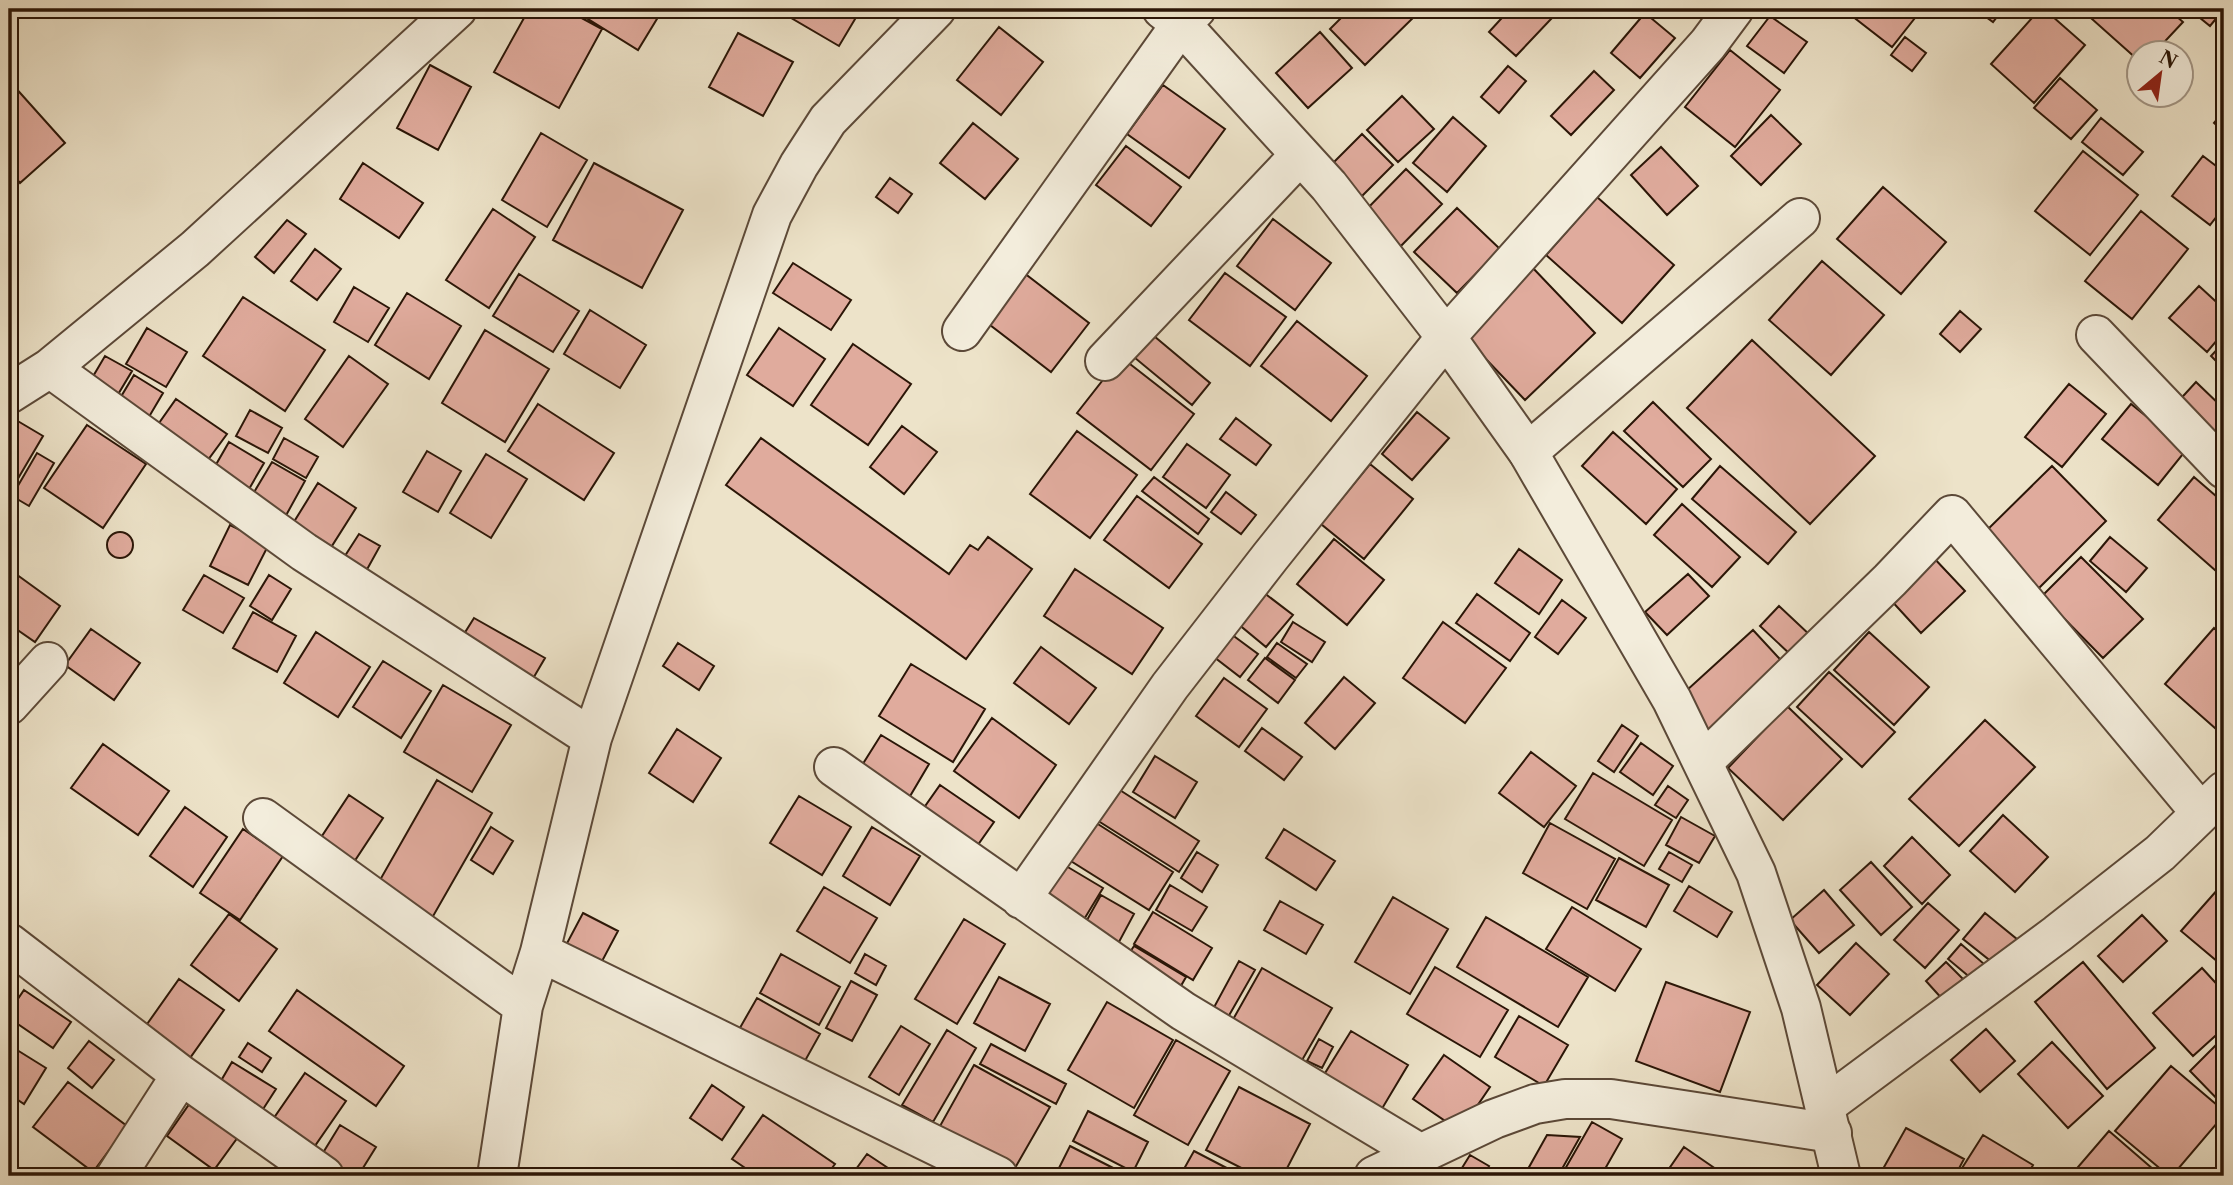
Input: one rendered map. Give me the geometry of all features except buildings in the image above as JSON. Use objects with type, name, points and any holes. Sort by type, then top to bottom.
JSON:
[{"type":"street","points":[[11,388],[50,368],[195,249],[457,9]]},
{"type":"street","points":[[496,1176],[523,1006],[540,952],[592,738],[772,215],[799,165],[828,120],[936,9]]},
{"type":"street","points":[[1021,899],[1170,686],[1446,337],[1707,44],[1734,9]]},
{"type":"street","points":[[962,331],[1180,14],[1329,186],[1446,337],[1528,452],[1672,700],[1756,873],[1801,1008],[1841,1176]]},
{"type":"street","points":[[1105,361],[1300,155]]},
{"type":"street","points":[[1528,452],[1800,218]]},
{"type":"street","points":[[2096,335],[2224,469]]},
{"type":"street","points":[[50,368],[304,552],[592,738]]},
{"type":"street","points":[[1374,1176],[1494,1119],[1535,1104],[1565,1099],[1611,1099],[1829,1119],[2160,853],[2213,802],[1952,515],[1890,580],[1703,762]]},
{"type":"street","points":[[9,705],[48,662]]},
{"type":"street","points":[[834,767],[1183,1011],[1421,1154]]},
{"type":"street","points":[[263,818],[523,1006]]},
{"type":"street","points":[[9,943],[181,1075],[324,1176]]},
{"type":"street","points":[[540,952],[998,1176]]},
{"type":"street","points":[[116,1176],[181,1075]]}]
